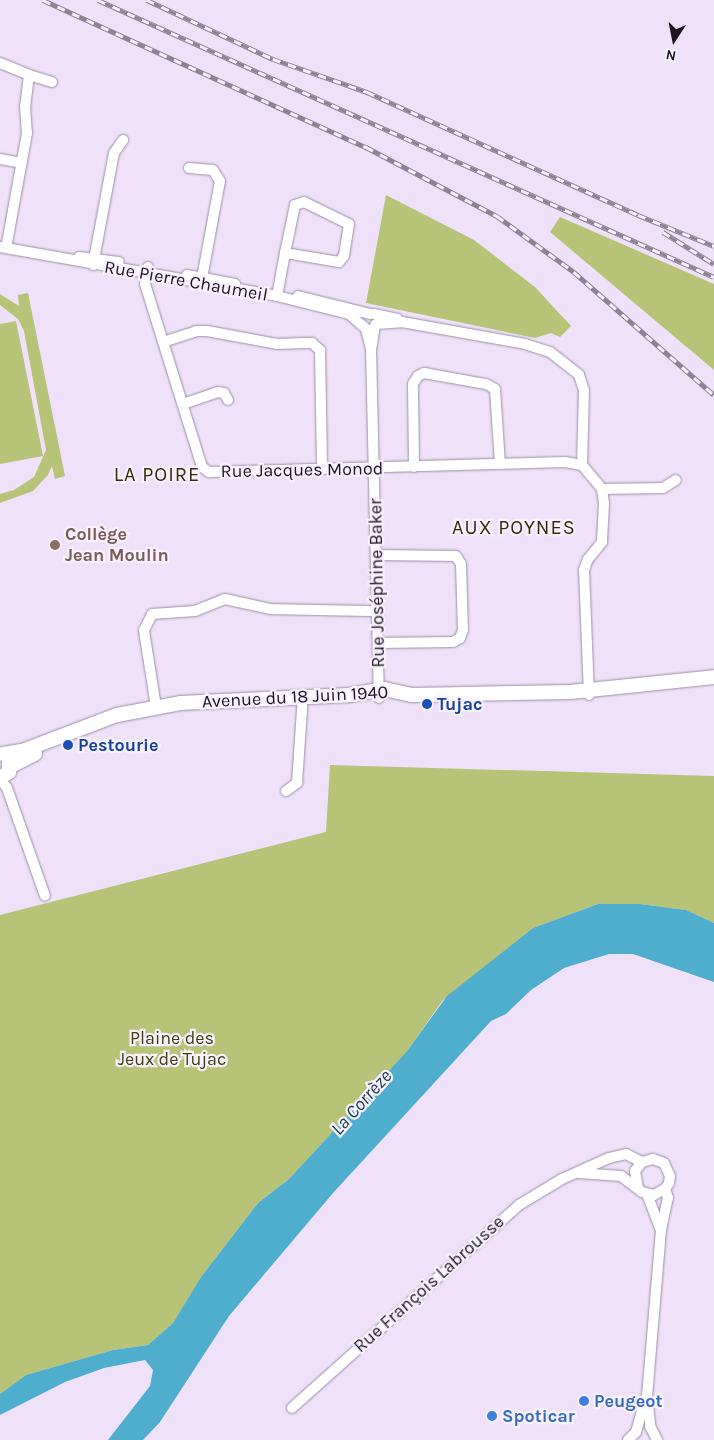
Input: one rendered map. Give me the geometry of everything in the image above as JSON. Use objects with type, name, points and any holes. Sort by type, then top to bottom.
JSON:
[{"type":"street","points":[[0,63],[52,82]]},
{"type":"street","points":[[2,244],[22,163],[27,133],[25,106],[29,75]]},
{"type":"street","points":[[93,262],[114,153],[123,140]]},
{"type":"street","points":[[0,159],[22,163]]},
{"type":"street","points":[[189,168],[213,170],[220,181],[202,281]]},
{"type":"street","points":[[277,294],[285,253],[295,205],[299,202],[349,224],[344,256],[339,262],[285,253]]},
{"type":"street","name":"Rue Pierre Chaumeil","points":[[2,244],[277,294],[349,314],[370,322]]},
{"type":"street","name":"Rue Jacques Monod","points":[[148,270],[145,284],[184,404],[202,467],[209,472],[374,469],[565,462],[582,465]]},
{"type":"street","points":[[370,322],[402,322],[525,344],[550,352],[574,369],[582,380],[584,390],[582,465],[602,490],[604,536],[584,570],[589,692]]},
{"type":"street","name":"Rue Joséphine Baker","points":[[370,322],[379,694]]},
{"type":"street","points":[[163,342],[196,331],[207,331],[277,344],[312,343],[320,350],[322,469]]},
{"type":"street","points":[[414,467],[413,384],[418,376],[424,373],[486,384],[495,389],[500,464]]},
{"type":"street","points":[[184,404],[218,392],[224,393],[228,400]]},
{"type":"street","points":[[602,490],[663,488],[676,480]]},
{"type":"street","points":[[376,555],[456,556],[461,564],[464,630],[460,638],[453,642],[378,643]]},
{"type":"street","points":[[156,707],[144,630],[147,619],[166,612],[194,611],[225,599],[271,609],[377,611]]},
{"type":"street","name":"Avenue du 18 Juin 1940","points":[[5,777],[93,730],[181,706],[379,694],[589,692],[714,677]]},
{"type":"street","name":"Avenue du 18 Juin 1940","points":[[379,694],[462,701],[714,683]]},
{"type":"street","points":[[286,791],[297,783],[303,699]]},
{"type":"street","name":"Avenue du 18 Juin 1940","points":[[1,754],[22,751],[117,715],[156,707],[180,703],[303,699]]},
{"type":"street","points":[[1,754],[5,777],[46,896]]},
{"type":"street","name":"Rue François Labrousse","points":[[292,1408],[495,1224],[519,1205],[575,1173],[604,1160],[626,1154],[642,1162],[653,1159],[664,1163],[670,1176],[666,1189],[667,1205],[660,1230],[647,1395],[650,1426],[657,1440]]},
{"type":"street","points":[[604,1160],[616,1175],[647,1194],[666,1189]]},
{"type":"street","points":[[638,1188],[635,1171],[642,1162]]},
{"type":"street","points":[[575,1173],[616,1175]]},
{"type":"street","name":"Rue François Labrousse","points":[[647,1194],[660,1230]]},
{"type":"street","name":"Rue François Labrousse","points":[[628,1440],[636,1432],[647,1395]]},
{"type":"green space","points":[[386,195],[474,240],[535,287],[571,326],[560,337],[551,333],[535,338],[366,303]]},
{"type":"green space","points":[[560,217],[714,284],[714,370],[550,232]]},
{"type":"green space","points":[[28,293],[65,476],[55,479],[52,466],[48,475],[33,491],[0,503],[0,494],[14,490],[34,477],[46,450],[24,331],[18,319],[0,305],[0,294],[19,306],[18,295]]},
{"type":"green space","points":[[16,321],[43,456],[0,464],[0,324]]},
{"type":"green space","name":"Plaine des Jeux de Tujac","points":[[330,765],[714,776],[714,923],[686,910],[640,904],[598,904],[533,928],[443,1000],[407,1051],[289,1179],[258,1203],[201,1277],[173,1323],[148,1345],[113,1350],[26,1375],[0,1394],[0,915],[326,832]]},
{"type":"water","name":"La Corrèze","points":[[598,904],[640,904],[686,910],[714,923],[714,982],[633,954],[609,954],[564,968],[531,990],[506,1014],[491,1021],[333,1193],[229,1316],[160,1422],[143,1440],[108,1440],[150,1386],[153,1370],[145,1360],[104,1368],[65,1382],[0,1415],[0,1394],[26,1375],[113,1350],[148,1345],[173,1323],[201,1277],[258,1203],[289,1179],[376,1085],[407,1051],[447,996],[533,928]]},
{"type":"railway","points":[[43,0],[366,147],[497,216],[574,272],[714,395]]},
{"type":"railway","points":[[98,0],[714,277]]},
{"type":"railway","points":[[147,0],[273,59],[367,92],[638,215],[714,246]]},
{"type":"railway","points":[[663,232],[714,264]]},
{"type":"place","name":"Collège Jean Moulin","points":[[55,545]]},
{"type":"place","name":"Tujac","points":[[427,704]]},
{"type":"place","name":"Pestourie","points":[[68,745]]},
{"type":"place","name":"Peugeot","points":[[584,1401]]},
{"type":"place","name":"Spoticar","points":[[492,1416]]},
{"type":"district","name":"LA POIRE","points":[[157,474]]},
{"type":"district","name":"AUX POYNES","points":[[514,527]]}]
